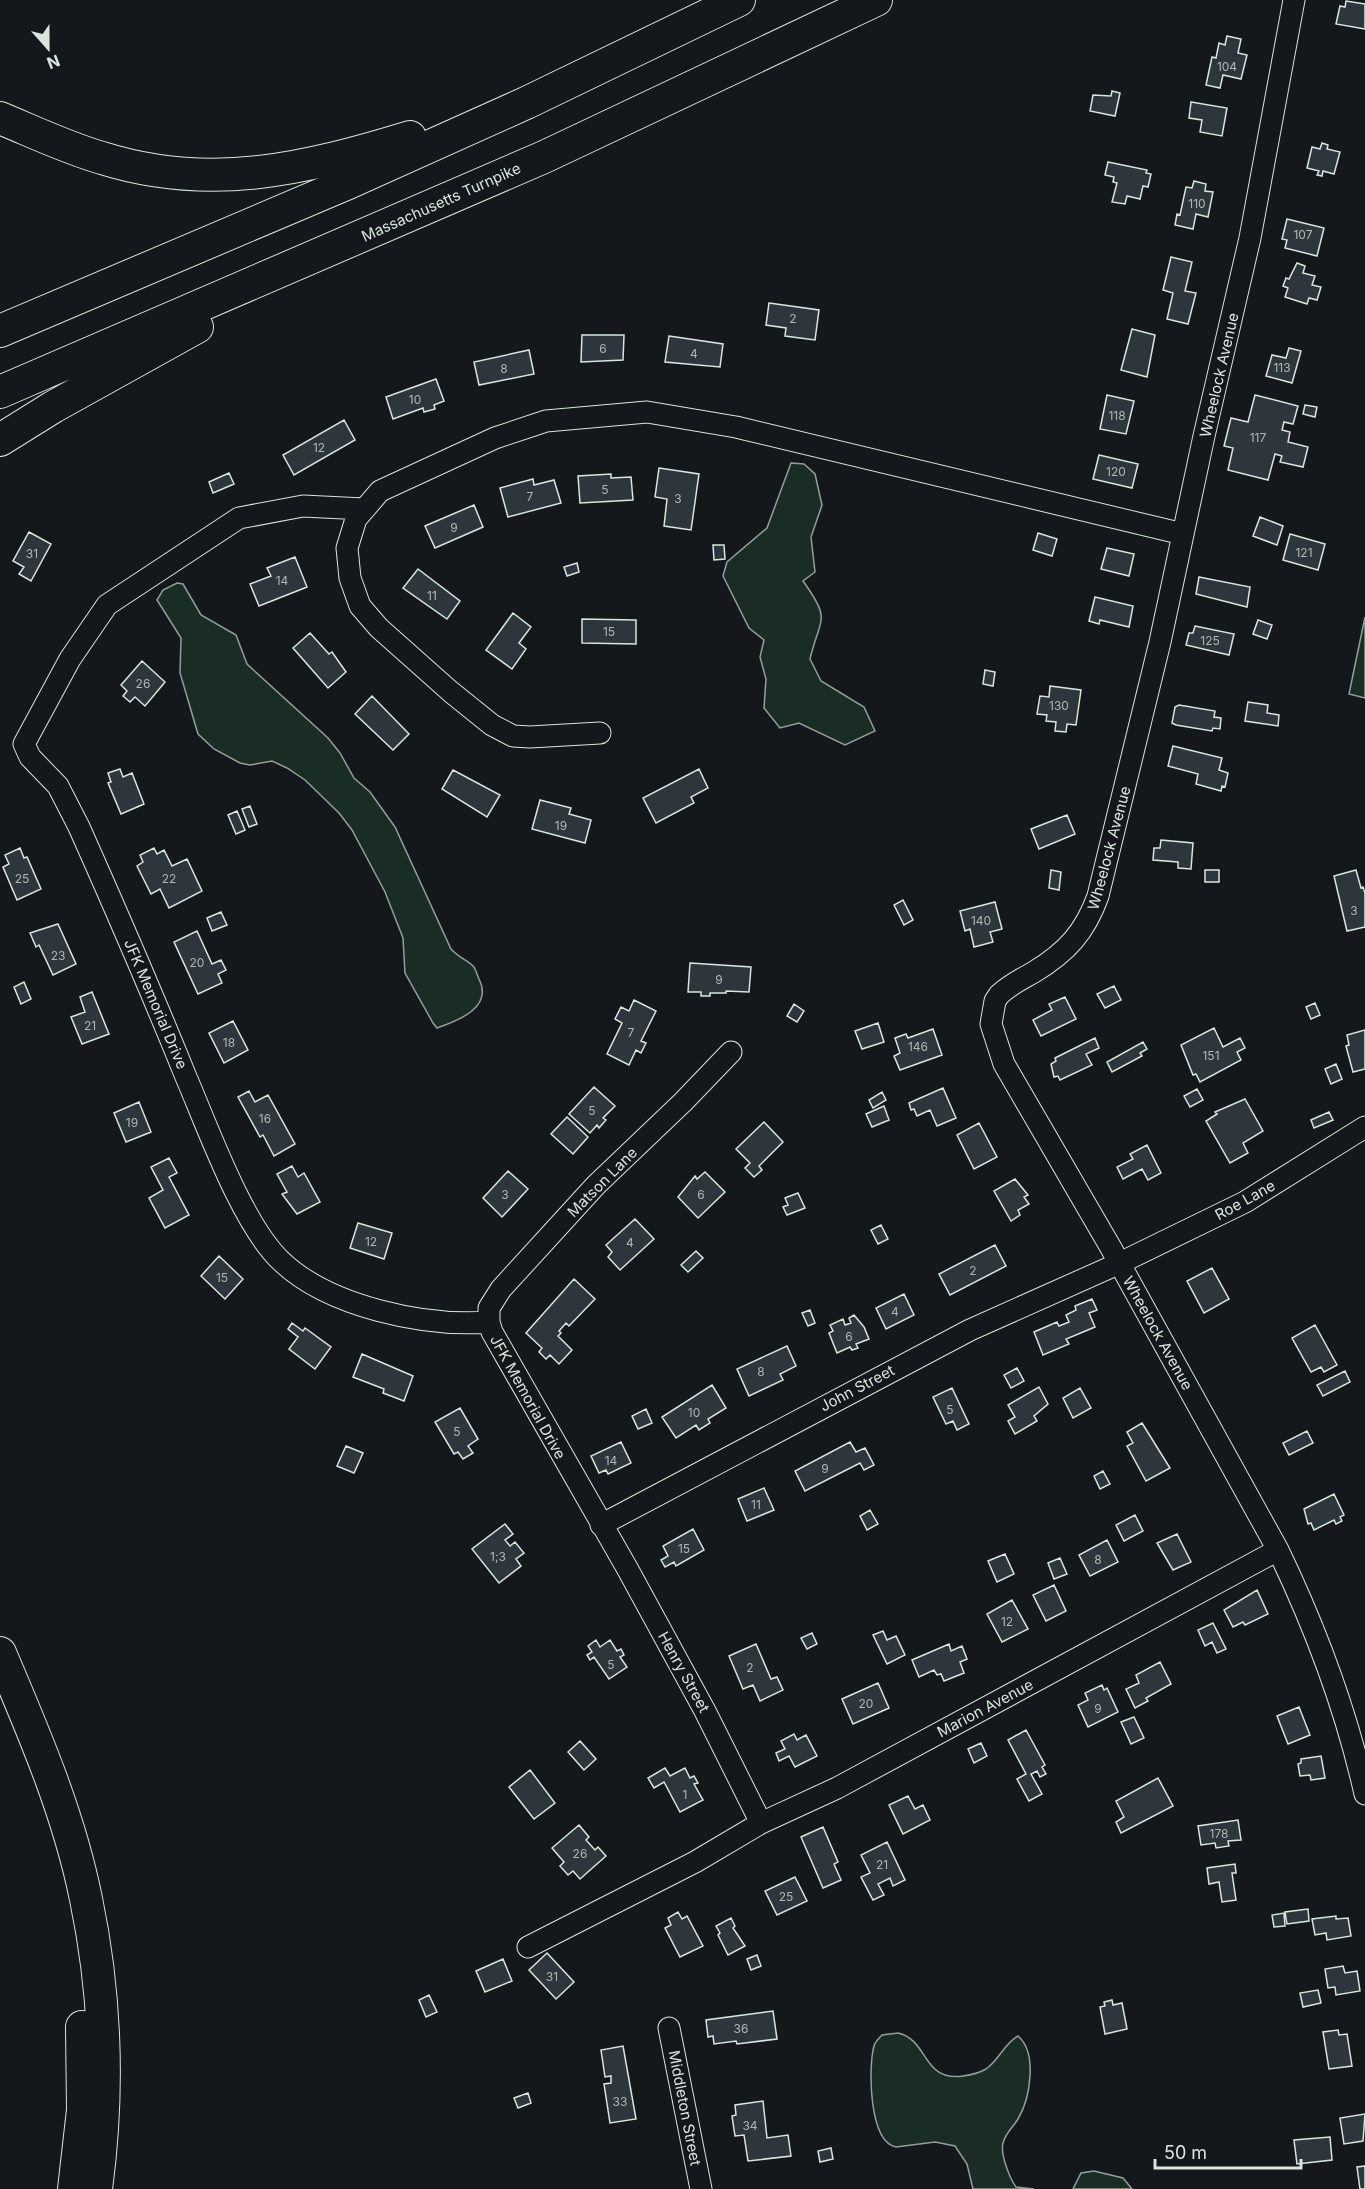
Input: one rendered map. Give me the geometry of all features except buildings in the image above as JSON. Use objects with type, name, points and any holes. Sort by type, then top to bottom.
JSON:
[{"type":"highway","points":[[0,331],[348,183],[526,103],[739,0]]},
{"type":"highway","name":"Massachusetts Turnpike","points":[[0,392],[566,147],[876,0]]},
{"type":"highway","points":[[0,118],[102,159],[142,168],[206,177],[270,172],[315,162],[378,147],[526,103]]},
{"type":"highway","points":[[0,440],[181,336],[417,213]]},
{"type":"highway","points":[[0,1653],[36,1737],[57,1796],[86,1898],[97,1963],[106,2076],[104,2131],[96,2189]]},
{"type":"highway","points":[[0,1706],[46,1822],[67,1908],[76,1962],[83,2053],[83,2110],[74,2189]]},
{"type":"street","name":"Wheelock Avenue","points":[[1294,0],[1250,238],[1151,681],[1092,914],[1084,929],[1059,954],[999,995],[995,1001],[991,1024],[1004,1064],[1120,1263],[1300,1595],[1334,1680],[1365,1794]]},
{"type":"street","points":[[600,733],[530,738],[513,736],[483,719],[379,628],[360,606],[350,578],[347,549],[356,519],[380,491],[495,438],[546,421],[647,412],[736,427],[1183,534]]},
{"type":"street","name":"JFK Memorial Drive","points":[[364,509],[303,506],[238,518],[106,605],[70,659],[24,744],[30,757],[58,786],[79,827],[217,1149],[250,1217],[274,1254],[302,1277],[348,1300],[430,1322],[489,1322],[492,1332],[601,1524]]},
{"type":"street","name":"Matson Lane","points":[[489,1322],[489,1308],[501,1289],[596,1185],[732,1052]]},
{"type":"street","name":"Roe Lane","points":[[1120,1263],[1245,1202],[1365,1127]]},
{"type":"street","name":"John Street","points":[[601,1524],[970,1330],[1120,1263]]},
{"type":"street","name":"Henry Street","points":[[601,1524],[705,1711],[761,1823]]},
{"type":"street","name":"Marion Avenue","points":[[528,1947],[690,1864],[761,1823],[837,1788],[1278,1551]]},
{"type":"street","name":"Middleton Street","points":[[669,2028],[701,2189]]},
{"type":"green space","points":[[791,463],[804,464],[815,474],[822,505],[811,537],[815,572],[803,581],[821,612],[820,626],[810,659],[821,681],[864,707],[875,731],[845,745],[799,723],[780,728],[764,708],[766,679],[760,657],[764,640],[749,628],[723,576],[727,562],[767,528]]},
{"type":"green space","points":[[177,583],[183,584],[201,615],[236,635],[247,664],[328,738],[340,753],[354,778],[370,792],[395,827],[451,949],[476,970],[482,997],[472,1011],[437,1028],[433,1023],[405,973],[403,938],[385,892],[352,830],[339,813],[305,780],[287,768],[272,761],[250,765],[240,763],[214,749],[198,734],[180,673],[181,638],[157,600],[163,590]]},
{"type":"green space","points":[[1365,617],[1365,698],[1349,694]]},
{"type":"green space","points":[[898,2033],[908,2037],[940,2073],[950,2076],[969,2075],[986,2069],[1018,2036],[1028,2053],[1029,2088],[1018,2119],[1007,2134],[1002,2148],[1008,2172],[1016,2187],[1034,2189],[973,2189],[967,2164],[955,2146],[935,2142],[896,2147],[887,2142],[880,2132],[873,2103],[872,2056],[877,2040],[882,2035]]},
{"type":"green space","points":[[1094,2171],[1123,2178],[1132,2189],[1073,2189],[1081,2173]]}]
